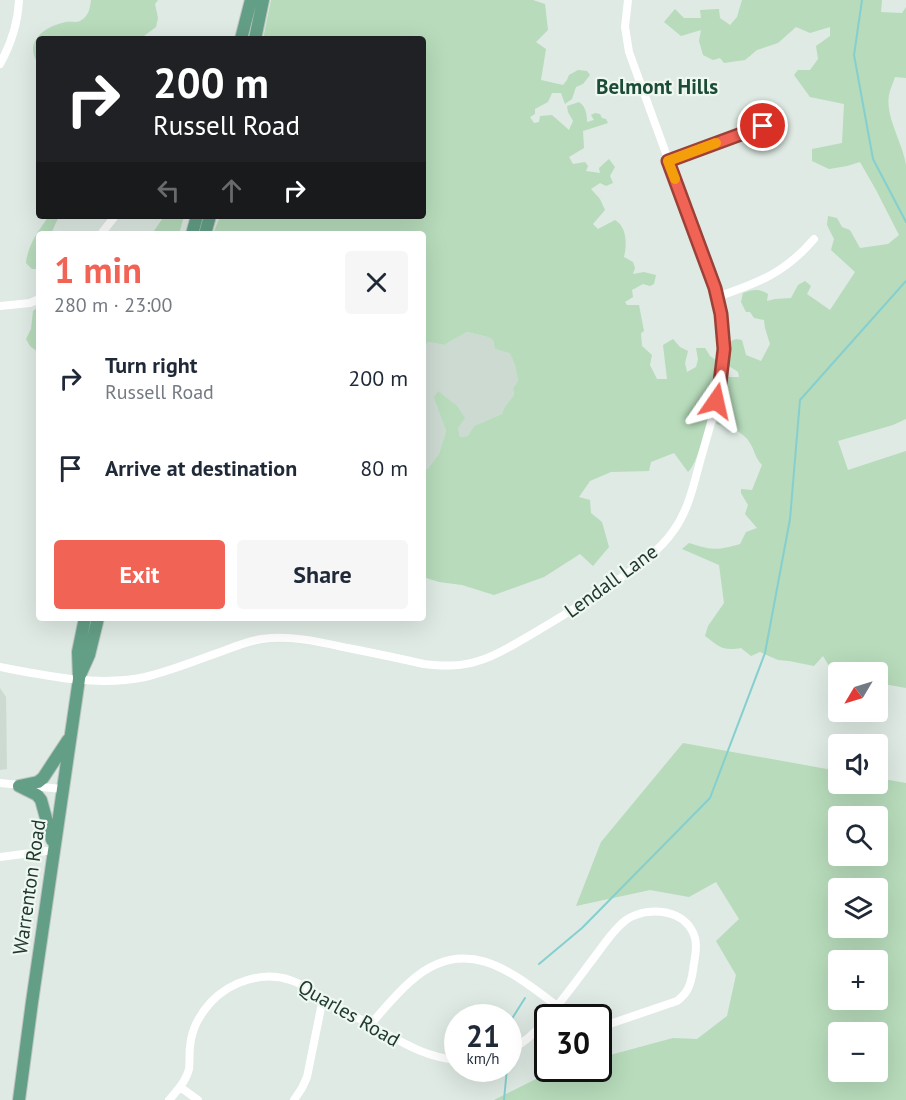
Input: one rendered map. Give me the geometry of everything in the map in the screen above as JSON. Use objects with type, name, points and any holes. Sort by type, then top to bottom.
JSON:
[{"type":"main road","points":[[242,36],[250,0]]},
{"type":"main road","points":[[256,36],[263,0]]},
{"type":"main road","name":"Warrenton Road","points":[[19,1100],[79,679],[78,652],[84,621]]},
{"type":"main road","name":"Warrenton Road","points":[[79,679],[89,655],[97,621]]},
{"type":"main road","points":[[19,786],[38,782],[43,778],[70,737]]},
{"type":"main road","points":[[19,786],[37,795],[41,800],[54,849]]},
{"type":"street","points":[[0,64],[16,26],[19,0]]},
{"type":"street","name":"Lendall Lane","points":[[0,667],[49,676],[110,681],[145,677],[248,642],[281,638],[314,641],[424,664],[467,664],[494,656],[560,618],[627,574],[649,557],[669,536],[683,516],[707,437],[720,383],[724,349],[723,334],[717,297],[629,52],[625,27],[628,0]]},
{"type":"street","points":[[668,161],[763,126]]},
{"type":"street","points":[[103,231],[113,219]]},
{"type":"street","points":[[717,297],[771,276],[803,252],[814,239]]},
{"type":"street","points":[[0,306],[36,300]]},
{"type":"street","points":[[0,783],[62,789]]},
{"type":"street","points":[[0,857],[54,849]]},
{"type":"street","points":[[559,1004],[618,927],[642,913],[674,915],[686,923],[692,931],[696,945],[688,991],[676,1001],[612,1023]]},
{"type":"street","points":[[370,1025],[417,976],[435,966],[459,959],[485,961],[501,967],[524,980],[554,1004]]},
{"type":"street","name":"Quarles Road","points":[[169,1100],[189,1069],[190,1045],[196,1025],[211,1002],[230,988],[254,978],[277,976],[300,983],[415,1050],[444,1058]]},
{"type":"street","points":[[294,1100],[307,1077],[323,998]]},
{"type":"street","points":[[522,1043],[534,1033]]},
{"type":"street","points":[[180,1086],[198,1100]]},
{"type":"shaded area","points":[[467,332],[488,337],[493,340],[495,349],[510,352],[518,381],[513,388],[514,395],[502,414],[474,426],[468,436],[460,437],[458,428],[435,397],[446,431],[439,454],[426,470],[426,344],[444,345]]},
{"type":"shaded area","points":[[0,688],[6,697],[7,769],[0,770]]},
{"type":"green space","points":[[91,0],[158,0],[155,4],[158,18],[156,27],[144,36],[38,36],[58,24],[78,22],[89,12]]},
{"type":"green space","points":[[271,0],[533,0],[545,4],[548,30],[536,42],[546,49],[541,80],[563,85],[569,75],[578,70],[587,71],[590,75],[583,84],[576,87],[572,99],[565,104],[561,93],[552,93],[548,102],[535,109],[535,114],[530,117],[534,123],[539,122],[540,116],[552,115],[569,130],[573,121],[567,106],[579,102],[586,111],[587,122],[594,120],[591,115],[595,113],[606,119],[608,123],[583,131],[584,148],[569,157],[573,164],[585,162],[588,166],[586,171],[600,173],[599,168],[609,159],[615,167],[610,176],[613,183],[606,186],[600,183],[591,189],[600,199],[605,210],[593,224],[598,229],[615,220],[619,223],[625,236],[624,257],[633,262],[635,268],[633,274],[644,272],[656,275],[654,284],[650,286],[643,284],[632,290],[633,297],[625,302],[627,305],[639,305],[644,331],[641,333],[642,346],[652,355],[650,365],[657,379],[667,379],[663,345],[673,339],[680,347],[688,351],[685,363],[687,372],[696,367],[698,359],[696,348],[705,348],[716,360],[716,380],[706,429],[693,465],[688,472],[674,453],[651,462],[649,471],[611,472],[590,481],[579,497],[590,500],[591,513],[602,522],[609,547],[593,566],[580,554],[544,577],[494,595],[462,585],[426,578],[426,469],[439,454],[446,431],[434,397],[438,391],[457,406],[465,418],[458,428],[460,437],[468,436],[474,426],[502,414],[514,395],[513,388],[518,381],[510,353],[495,349],[493,340],[488,337],[467,332],[444,345],[426,344],[426,231],[214,231],[219,219],[426,219],[426,36],[264,36]]},
{"type":"green space","points":[[742,0],[882,0],[881,12],[902,13],[906,7],[906,78],[895,77],[888,103],[906,165],[906,419],[838,441],[848,470],[906,451],[906,688],[888,685],[888,662],[828,662],[828,664],[823,656],[814,666],[778,660],[760,652],[751,656],[741,648],[729,649],[718,645],[705,636],[708,626],[724,603],[719,565],[682,549],[689,543],[714,549],[740,544],[746,532],[757,528],[745,514],[748,505],[741,489],[752,490],[762,465],[744,435],[716,424],[726,377],[739,377],[738,372],[726,364],[731,341],[742,340],[746,355],[761,361],[770,344],[764,320],[754,318],[750,312],[746,312],[741,302],[743,293],[752,290],[762,291],[768,294],[767,301],[791,298],[798,285],[805,281],[811,286],[807,294],[830,310],[855,272],[831,250],[834,239],[827,225],[828,216],[837,218],[842,227],[850,230],[860,248],[888,244],[899,235],[860,162],[829,169],[812,161],[812,149],[842,143],[844,104],[810,97],[794,75],[798,70],[810,70],[818,59],[816,46],[830,36],[830,27],[810,33],[796,27],[778,43],[757,50],[745,60],[724,63],[720,58],[713,60],[703,55],[699,41],[701,30],[681,36],[664,22],[675,9],[684,18],[701,18],[700,10],[719,9],[720,18],[730,25],[737,17]]},
{"type":"green space","points":[[36,40],[36,60],[33,49]]},
{"type":"green space","points":[[58,219],[52,231],[39,231],[45,221]]},
{"type":"green space","points":[[162,219],[183,219],[180,231],[154,231]]},
{"type":"green space","points":[[36,235],[36,269],[32,269],[26,263]]},
{"type":"green space","points":[[36,308],[36,351],[26,339],[31,329],[33,311]]},
{"type":"green space","points":[[683,743],[828,769],[828,794],[888,794],[888,780],[906,783],[906,1100],[494,1100],[534,1080],[534,1082],[612,1082],[612,1054],[673,1038],[697,1039],[727,1016],[736,975],[716,941],[739,919],[716,882],[689,897],[650,890],[576,906],[601,842]]},
{"type":"waterway","points":[[862,0],[854,55],[873,159],[906,222]]},
{"type":"waterway","points":[[539,964],[582,928],[710,798],[765,653],[790,519],[800,400],[906,281]]},
{"type":"waterway","points":[[521,1004],[525,998]]},
{"type":"waterway","points":[[504,1100],[506,1082]]},
{"type":"slow traffic","points":[[675,179],[668,161],[716,143]]},
{"type":"district","name":"Belmont Hills","points":[[657,87]]},
{"type":"route","points":[[716,401],[724,349],[721,314],[715,288],[668,161],[763,126]]}]
